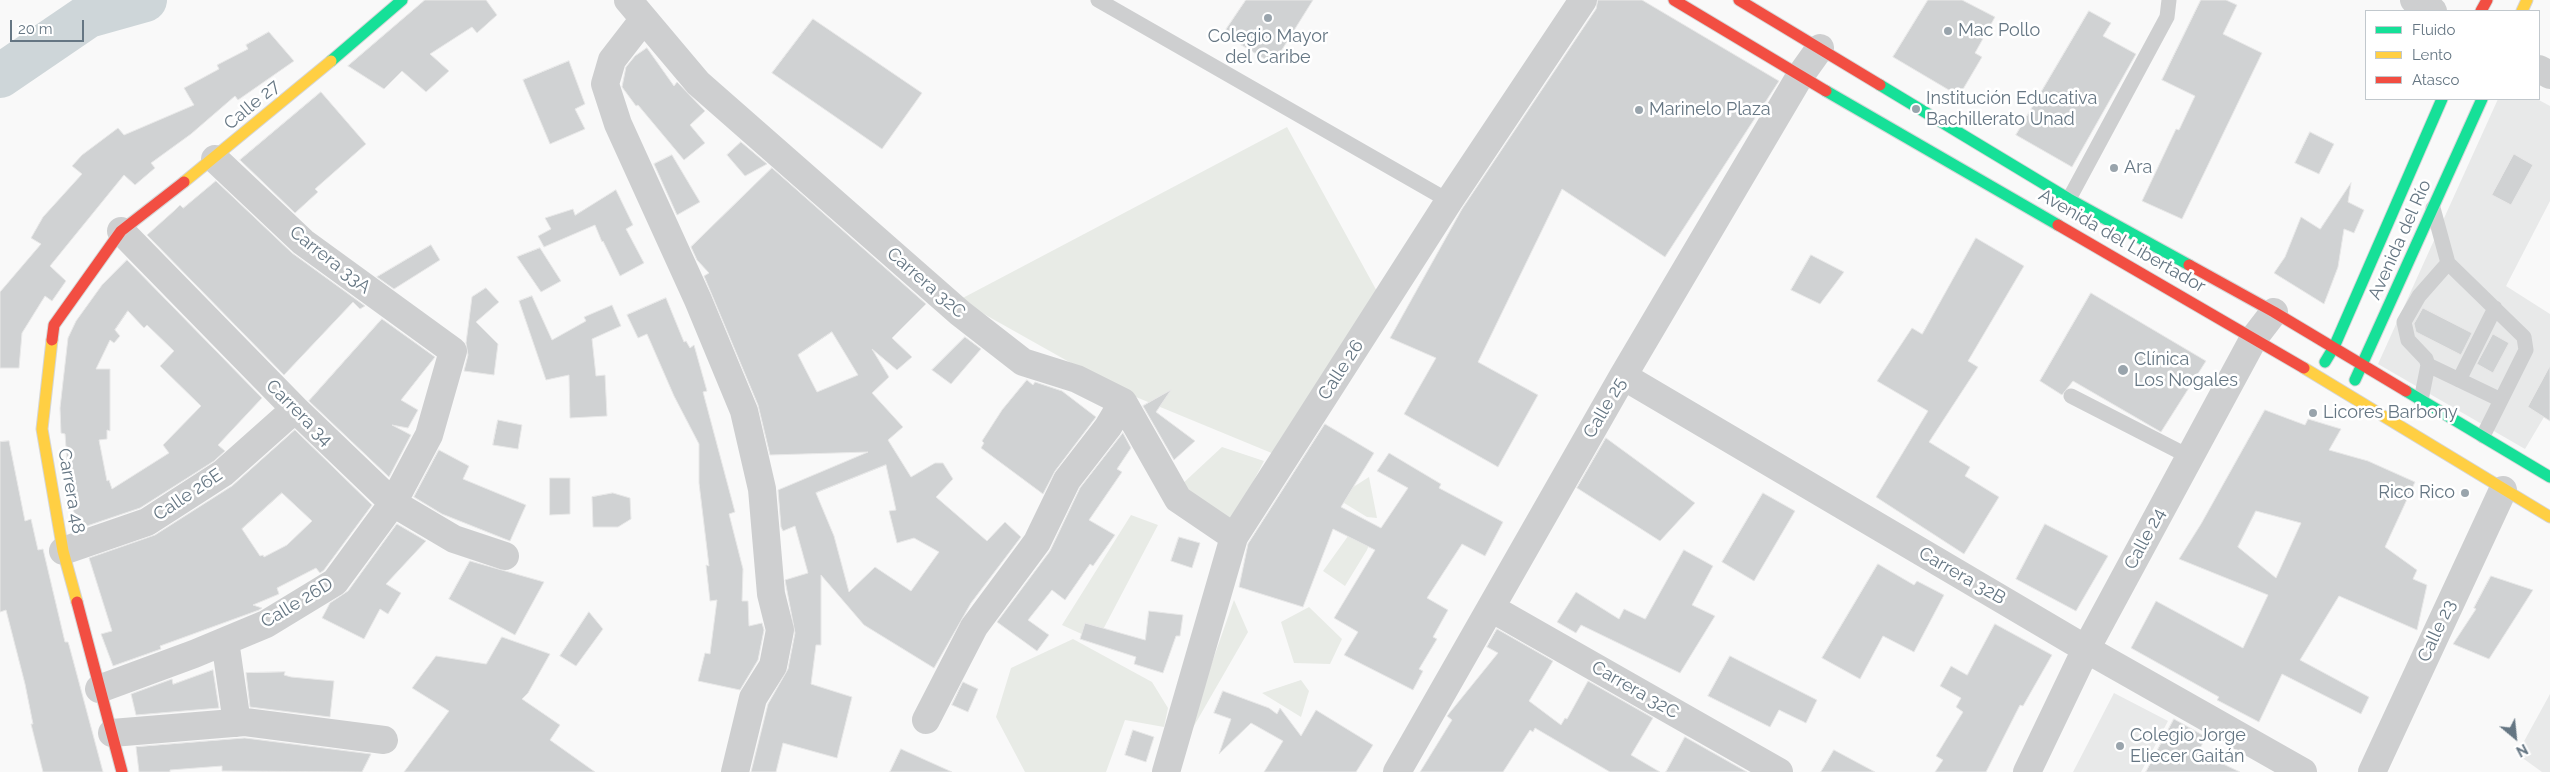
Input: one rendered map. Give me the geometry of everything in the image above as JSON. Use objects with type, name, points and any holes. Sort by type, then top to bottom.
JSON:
[{"type":"main road","name":"Calle 27","points":[[120,231],[215,159],[402,0]]},
{"type":"main road","name":"Avenida del Libertador","points":[[1674,0],[1800,76],[2317,375],[2550,517]]},
{"type":"main road","name":"Avenida del Libertador","points":[[1738,0],[2069,199],[2274,312],[2550,476]]},
{"type":"main road","name":"Avenida del Río","points":[[2317,375],[2334,347],[2442,100]]},
{"type":"main road","name":"Avenida del Río","points":[[2347,393],[2363,365],[2482,100]]},
{"type":"main road","name":"Carrera 48","points":[[120,231],[54,325],[42,429],[63,551],[122,772]]},
{"type":"street","name":"Calle 26","points":[[1166,772],[1234,537],[1449,201],[1583,0]]},
{"type":"street","points":[[2414,0],[2431,10]]},
{"type":"street","points":[[635,10],[612,60],[605,84],[618,124],[698,300],[744,411],[762,489],[771,594],[780,630],[772,666],[753,698],[735,772]]},
{"type":"street","name":"Carrera 32C","points":[[635,10],[698,83],[960,313],[1023,362],[1077,379],[1123,402]]},
{"type":"street","name":"Calle 25","points":[[1397,772],[1623,376],[1800,76],[1820,48]]},
{"type":"street","name":"Carrera 33A","points":[[215,159],[303,242],[453,351]]},
{"type":"street","name":"Carrera 34","points":[[120,231],[295,409],[393,503],[454,539],[505,556]]},
{"type":"street","name":"Calle 24","points":[[2027,772],[2086,649],[2254,338],[2274,312]]},
{"type":"street","name":"Calle 26D","points":[[99,688],[225,642],[266,624],[335,582],[393,503],[429,435],[453,351]]},
{"type":"street","name":"Carrera 32B","points":[[1623,376],[2086,649],[2303,772]]},
{"type":"street","points":[[926,720],[974,628],[1037,542],[1067,480],[1108,427],[1123,402],[1178,499],[1234,537]]},
{"type":"street","name":"Calle 26E","points":[[63,551],[147,522],[223,472],[295,409]]},
{"type":"street","name":"Calle 23","points":[[2372,772],[2503,490]]},
{"type":"street","name":"Carrera 32C","points":[[1491,608],[1779,772]]},
{"type":"street","points":[[225,642],[237,722]]},
{"type":"street","points":[[112,733],[237,722],[384,740]]},
{"type":"lane","points":[[1098,0],[1449,201]]},
{"type":"lane","points":[[2069,199],[2167,17],[2169,0]]},
{"type":"lane","points":[[2433,208],[2448,264],[2524,336],[2526,350],[2482,436]]},
{"type":"lane","points":[[2421,400],[2428,365],[2426,358],[2408,340],[2404,322],[2419,296],[2448,264]]},
{"type":"lane","points":[[2459,380],[2494,308]]},
{"type":"lane","points":[[2386,313],[2404,322]]},
{"type":"lane","points":[[2428,365],[2501,400]]},
{"type":"lane","points":[[2071,396],[2190,456]]},
{"type":"shaded area","points":[[2498,100],[2539,100],[2550,106],[2550,201],[2506,286],[2550,314],[2550,407],[2525,449],[2378,364]]},
{"type":"shaded area","points":[[1287,127],[1379,295],[1274,454],[1119,390],[959,300]]},
{"type":"shaded area","points":[[1222,447],[1264,461],[1231,524],[1180,486]]},
{"type":"shaded area","points":[[1369,477],[1377,518],[1367,517],[1336,498]]},
{"type":"shaded area","points":[[1131,515],[1158,525],[1097,641],[1062,625]]},
{"type":"shaded area","points":[[1356,525],[1374,531],[1367,550],[1345,586],[1323,571]]},
{"type":"shaded area","points":[[1234,600],[1248,632],[1183,745]]},
{"type":"shaded area","points":[[1309,607],[1342,639],[1330,664],[1294,663],[1281,622]]},
{"type":"shaded area","points":[[1073,639],[1152,682],[1168,708],[1164,727],[1125,720],[1106,772],[1025,772],[996,717],[1011,668]]},
{"type":"shaded area","points":[[1301,680],[1309,691],[1301,717],[1262,693]]},
{"type":"shaded area","name":"Colegio Jorge Eliecer Gaitán","points":[[2114,693],[2168,721],[2141,772],[2073,772]]},
{"type":"shaded area","points":[[2550,694],[2550,772],[2542,772],[2517,754]]},
{"type":"building","points":[[425,0],[486,0],[497,15],[477,33],[472,27],[430,54],[449,71],[426,92],[402,71],[384,89],[348,66]]},
{"type":"building","name":"Colegio Mayor del Caribe","points":[[1246,0],[1313,0],[1273,64],[1223,34]]},
{"type":"building","name":"Marinelo Plaza","points":[[1598,0],[1642,0],[1779,81],[1665,257],[1562,189],[1478,362],[1538,395],[1498,467],[1404,414],[1436,358],[1390,338],[1462,209],[1596,9]]},
{"type":"building","name":"Mac Pollo","points":[[1928,0],[1962,0],[1995,17],[1975,53],[1982,57],[1959,96],[1893,57]]},
{"type":"building","points":[[2201,0],[2226,0],[2237,5],[2223,34],[2262,53],[2182,219],[2142,201],[2176,129],[2179,130],[2195,96],[2162,80]]},
{"type":"building","points":[[2089,11],[2111,23],[2103,36],[2136,54],[2072,167],[2016,135]]},
{"type":"building","points":[[813,19],[922,93],[882,149],[772,73]]},
{"type":"building","points":[[269,32],[294,61],[238,100],[235,96],[191,134],[151,163],[155,168],[135,185],[124,175],[50,266],[66,281],[52,301],[45,296],[22,333],[19,368],[0,368],[0,292],[41,244],[31,238],[43,217],[82,174],[72,166],[82,155],[118,128],[124,135],[194,105],[184,88],[219,69],[217,65],[248,49],[246,45]]},
{"type":"building","points":[[647,48],[674,86],[677,82],[705,111],[690,125],[705,143],[684,160],[638,105],[636,106],[622,87],[626,67],[635,56]]},
{"type":"building","points":[[569,61],[585,104],[575,109],[585,129],[550,144],[523,80]]},
{"type":"building","points":[[321,92],[366,144],[315,189],[318,192],[295,213],[240,160]]},
{"type":"building","points":[[2310,132],[2334,144],[2319,174],[2295,163]]},
{"type":"building","points":[[741,142],[767,164],[745,176],[727,155]]},
{"type":"building","points":[[2514,154],[2533,165],[2511,205],[2492,195]]},
{"type":"building","points":[[672,155],[700,202],[677,215],[654,164]]},
{"type":"building","points":[[772,168],[926,304],[892,338],[912,357],[897,370],[872,349],[889,377],[872,393],[903,427],[888,440],[911,477],[935,463],[943,463],[953,479],[936,497],[987,541],[1005,522],[1021,537],[971,603],[934,668],[864,625],[821,575],[821,645],[816,645],[811,684],[852,697],[837,758],[783,743],[776,772],[751,772],[768,704],[788,669],[795,633],[785,580],[808,573],[795,526],[783,531],[781,527],[778,490],[868,452],[770,455],[758,405],[704,276],[709,273],[697,260],[691,247]],"holes":[[[832,332],[858,375],[817,392],[798,355]],[[886,465],[896,510],[889,511],[897,543],[914,538],[939,552],[911,591],[875,567],[849,592],[834,536],[816,493]]]},
{"type":"building","points":[[216,181],[292,253],[365,306],[360,309],[353,302],[284,375],[147,235],[180,205],[183,208]]},
{"type":"building","points":[[2351,183],[2348,202],[2364,210],[2354,233],[2344,229],[2338,267],[2324,304],[2274,273],[2285,257],[2301,217],[2320,229]]},
{"type":"building","points":[[616,190],[633,225],[626,229],[644,263],[620,276],[595,225],[544,247],[538,236],[551,229],[545,218],[573,209],[575,215]]},
{"type":"building","points":[[1976,238],[2024,266],[1968,361],[1978,367],[1929,442],[1970,467],[1965,476],[1999,497],[1964,554],[1876,497],[1928,411],[1877,381],[1912,328],[1922,334]]},
{"type":"building","points":[[431,245],[440,260],[394,289],[377,277]]},
{"type":"building","points":[[540,248],[561,281],[541,292],[517,257]]},
{"type":"building","points":[[1811,255],[1844,272],[1820,304],[1791,290]]},
{"type":"building","points":[[127,260],[262,398],[218,445],[225,451],[214,461],[140,508],[78,529],[69,492],[75,491],[67,462],[65,434],[61,433],[60,408],[68,338],[76,321],[102,285]],"holes":[[[128,311],[144,328],[147,325],[174,351],[160,366],[201,406],[163,445],[169,453],[112,489],[109,480],[107,481],[99,440],[107,439],[107,430],[110,431],[110,369],[96,369],[110,340],[114,343],[120,336],[115,330]]]},
{"type":"building","points":[[486,288],[499,302],[476,322],[498,344],[494,375],[464,371],[468,355],[466,343],[472,297]]},
{"type":"building","name":"Clínica Los Nogales","points":[[2091,293],[2206,361],[2161,432],[2073,381],[2062,395],[2040,381]]},
{"type":"building","points":[[532,296],[552,340],[586,321],[584,317],[612,305],[621,326],[592,339],[596,376],[605,375],[607,416],[570,418],[569,375],[546,380],[519,301]]},
{"type":"building","points":[[666,298],[684,342],[686,341],[690,348],[694,345],[707,391],[703,392],[735,512],[729,514],[743,569],[742,601],[748,601],[749,626],[762,623],[764,630],[758,660],[740,690],[698,681],[705,653],[710,654],[717,600],[710,601],[706,565],[709,566],[699,483],[699,444],[674,396],[647,334],[638,338],[627,315]]},
{"type":"building","points":[[2423,308],[2472,333],[2461,355],[2416,332],[2414,324]]},
{"type":"building","points":[[382,319],[435,357],[401,400],[418,410],[408,428],[392,425],[411,435],[389,477],[309,401]]},
{"type":"building","points":[[2493,334],[2509,343],[2493,373],[2477,364]]},
{"type":"building","points":[[965,337],[981,349],[951,384],[932,370]]},
{"type":"building","points":[[2550,366],[2550,421],[2528,407]]},
{"type":"building","points":[[1027,380],[1033,385],[1035,382],[1062,391],[1096,417],[1055,471],[1043,494],[981,448],[984,443],[982,441],[1002,410]]},
{"type":"building","points":[[1171,390],[1156,412],[1195,441],[1174,460],[1143,406]]},
{"type":"building","points":[[2265,410],[2305,425],[2308,419],[2341,429],[2329,450],[2368,461],[2415,482],[2385,547],[2417,570],[2413,579],[2427,585],[2417,630],[2339,596],[2300,660],[2369,697],[2361,714],[2282,674],[2259,722],[2217,700],[2219,697],[2131,648],[2156,601],[2243,648],[2268,595],[2179,559],[2201,524]],"holes":[[[2256,511],[2301,523],[2276,578],[2238,547]]]},
{"type":"building","points":[[498,420],[522,425],[518,449],[493,445]]},
{"type":"building","points":[[1325,424],[1374,453],[1341,507],[1381,528],[1408,488],[1377,471],[1389,453],[1441,484],[1439,488],[1503,522],[1485,556],[1462,544],[1427,598],[1448,610],[1433,637],[1437,639],[1419,669],[1423,671],[1413,690],[1344,655],[1358,632],[1334,618],[1375,550],[1333,529],[1303,607],[1239,587],[1248,544]]},
{"type":"building","points":[[295,430],[372,505],[320,573],[316,568],[277,588],[279,594],[253,605],[262,608],[259,610],[160,646],[161,649],[113,666],[101,634],[112,631],[89,558],[155,535],[232,486]],"holes":[[[282,493],[312,521],[287,545],[264,557],[263,555],[260,556],[242,529]]]},
{"type":"building","points":[[1123,433],[1131,448],[1117,469],[1122,472],[1089,520],[1115,535],[1093,566],[1090,564],[1065,600],[1052,590],[1028,620],[1049,635],[1037,651],[997,622],[1050,551],[1080,488]]},
{"type":"building","points":[[1606,438],[1695,503],[1660,541],[1577,488]]},
{"type":"building","points":[[9,441],[25,521],[31,519],[38,550],[43,549],[65,642],[68,642],[69,645],[103,772],[43,772],[31,724],[33,724],[25,684],[6,610],[0,612],[0,442]]},
{"type":"building","points":[[439,450],[469,466],[463,479],[526,505],[510,541],[442,514],[414,497]]},
{"type":"building","points":[[550,478],[570,478],[570,514],[550,515]]},
{"type":"building","points":[[613,493],[630,498],[631,519],[618,527],[593,527],[592,497]]},
{"type":"building","points":[[1763,493],[1795,511],[1754,581],[1722,562]]},
{"type":"building","points":[[397,524],[426,541],[386,584],[401,593],[388,614],[380,609],[364,639],[322,618],[330,603],[348,591]]},
{"type":"building","points":[[2045,524],[2108,556],[2076,611],[2016,579]]},
{"type":"building","points":[[1179,537],[1200,543],[1192,568],[1171,561]]},
{"type":"building","points":[[1684,550],[1713,566],[1692,605],[1715,616],[1680,673],[1581,625],[1576,633],[1557,622],[1576,592],[1619,619],[1624,609],[1645,619]]},
{"type":"building","points":[[470,561],[544,582],[515,635],[449,599]]},
{"type":"building","points":[[1878,564],[1914,585],[1917,581],[1944,595],[1914,652],[1883,636],[1860,679],[1822,658]]},
{"type":"building","points":[[2491,576],[2533,590],[2489,659],[2453,644],[2476,609],[2474,608]]},
{"type":"building","points":[[1149,611],[1183,615],[1180,636],[1176,636],[1163,673],[1134,664],[1136,657],[1080,639],[1085,623],[1145,640]]},
{"type":"building","points":[[589,612],[603,629],[576,666],[560,656]]},
{"type":"building","points":[[1995,624],[2052,655],[2023,706],[2020,705],[1986,772],[1935,772],[1943,760],[1936,756],[1963,712],[1956,707],[1961,698],[1940,686],[1951,666],[1967,675]]},
{"type":"building","points":[[1497,629],[1553,661],[1529,701],[1561,725],[1565,718],[1567,719],[1588,681],[1653,718],[1631,755],[1660,772],[1610,772],[1535,728],[1533,732],[1530,730],[1503,772],[1420,772],[1452,720],[1447,716],[1498,653],[1487,647]]},
{"type":"building","points":[[502,637],[550,654],[528,693],[522,699],[560,725],[550,740],[595,772],[404,772],[449,711],[412,688],[436,656],[486,664]]},
{"type":"building","points":[[1730,656],[1817,700],[1806,723],[1779,710],[1770,727],[1708,696]]},
{"type":"building","points":[[213,670],[219,708],[136,715],[131,694],[172,679],[173,684]]},
{"type":"building","points":[[285,672],[284,675],[291,677],[334,681],[330,717],[250,707],[246,673]]},
{"type":"building","points":[[963,682],[978,689],[968,712],[952,705]]},
{"type":"building","points":[[1223,691],[1269,708],[1277,714],[1280,708],[1301,736],[1316,710],[1373,745],[1356,772],[1264,772],[1283,741],[1251,723],[1219,754],[1231,719],[1214,713]]},
{"type":"building","points":[[2174,719],[2206,737],[2198,752],[2240,772],[2146,772]]},
{"type":"building","points":[[1133,730],[1154,737],[1146,762],[1125,755]]},
{"type":"building","points":[[1685,737],[1747,772],[1666,772]]},
{"type":"building","points":[[245,738],[371,754],[362,772],[222,771],[222,766],[170,770],[170,772],[139,772],[136,747]]},
{"type":"building","points":[[901,749],[952,772],[890,772]]},
{"type":"building","points":[[1834,750],[1875,772],[1821,772]]},
{"type":"waterway","points":[[0,76],[88,16],[145,0]]},
{"type":"traffic: fast","points":[[331,61],[402,0]]},
{"type":"traffic: fast","points":[[1880,85],[2069,199],[2189,265]]},
{"type":"traffic: fast","points":[[1826,91],[2058,225]]},
{"type":"traffic: fast","points":[[2325,362],[2334,347],[2442,100]]},
{"type":"traffic: fast","points":[[2355,380],[2482,100]]},
{"type":"traffic: fast","points":[[2406,391],[2550,477]]},
{"type":"traffic: slow","points":[[2522,10],[2527,0]]},
{"type":"traffic: slow","points":[[184,182],[331,61]]},
{"type":"traffic: slow","points":[[52,340],[42,429],[63,551],[77,602]]},
{"type":"traffic: slow","points":[[2304,368],[2550,517]]},
{"type":"traffic: jam","points":[[1674,0],[1826,91]]},
{"type":"traffic: jam","points":[[1739,0],[1880,85]]},
{"type":"traffic: jam","points":[[2482,10],[2487,0]]},
{"type":"traffic: jam","points":[[52,340],[54,325],[121,231],[184,182]]},
{"type":"traffic: jam","points":[[2058,225],[2304,368]]},
{"type":"traffic: jam","points":[[2189,265],[2274,312],[2406,391]]},
{"type":"traffic: jam","points":[[77,602],[122,772]]},
{"type":"place","name":"Colegio Mayor del Caribe","points":[[1268,18]]},
{"type":"place","name":"Mac Pollo","points":[[1948,31]]},
{"type":"place","name":"Institución Educativa Bachillerato Unad","points":[[1916,109]]},
{"type":"place","name":"Marinelo Plaza","points":[[1639,110]]},
{"type":"place","name":"Ara","points":[[2114,168]]},
{"type":"place","name":"Clínica Los Nogales","points":[[2123,370]]},
{"type":"place","name":"Licores Barbony","points":[[2313,413]]},
{"type":"place","name":"Rico Rico","points":[[2465,493]]},
{"type":"place","name":"Colegio Jorge Eliecer Gaitán","points":[[2120,746]]}]
